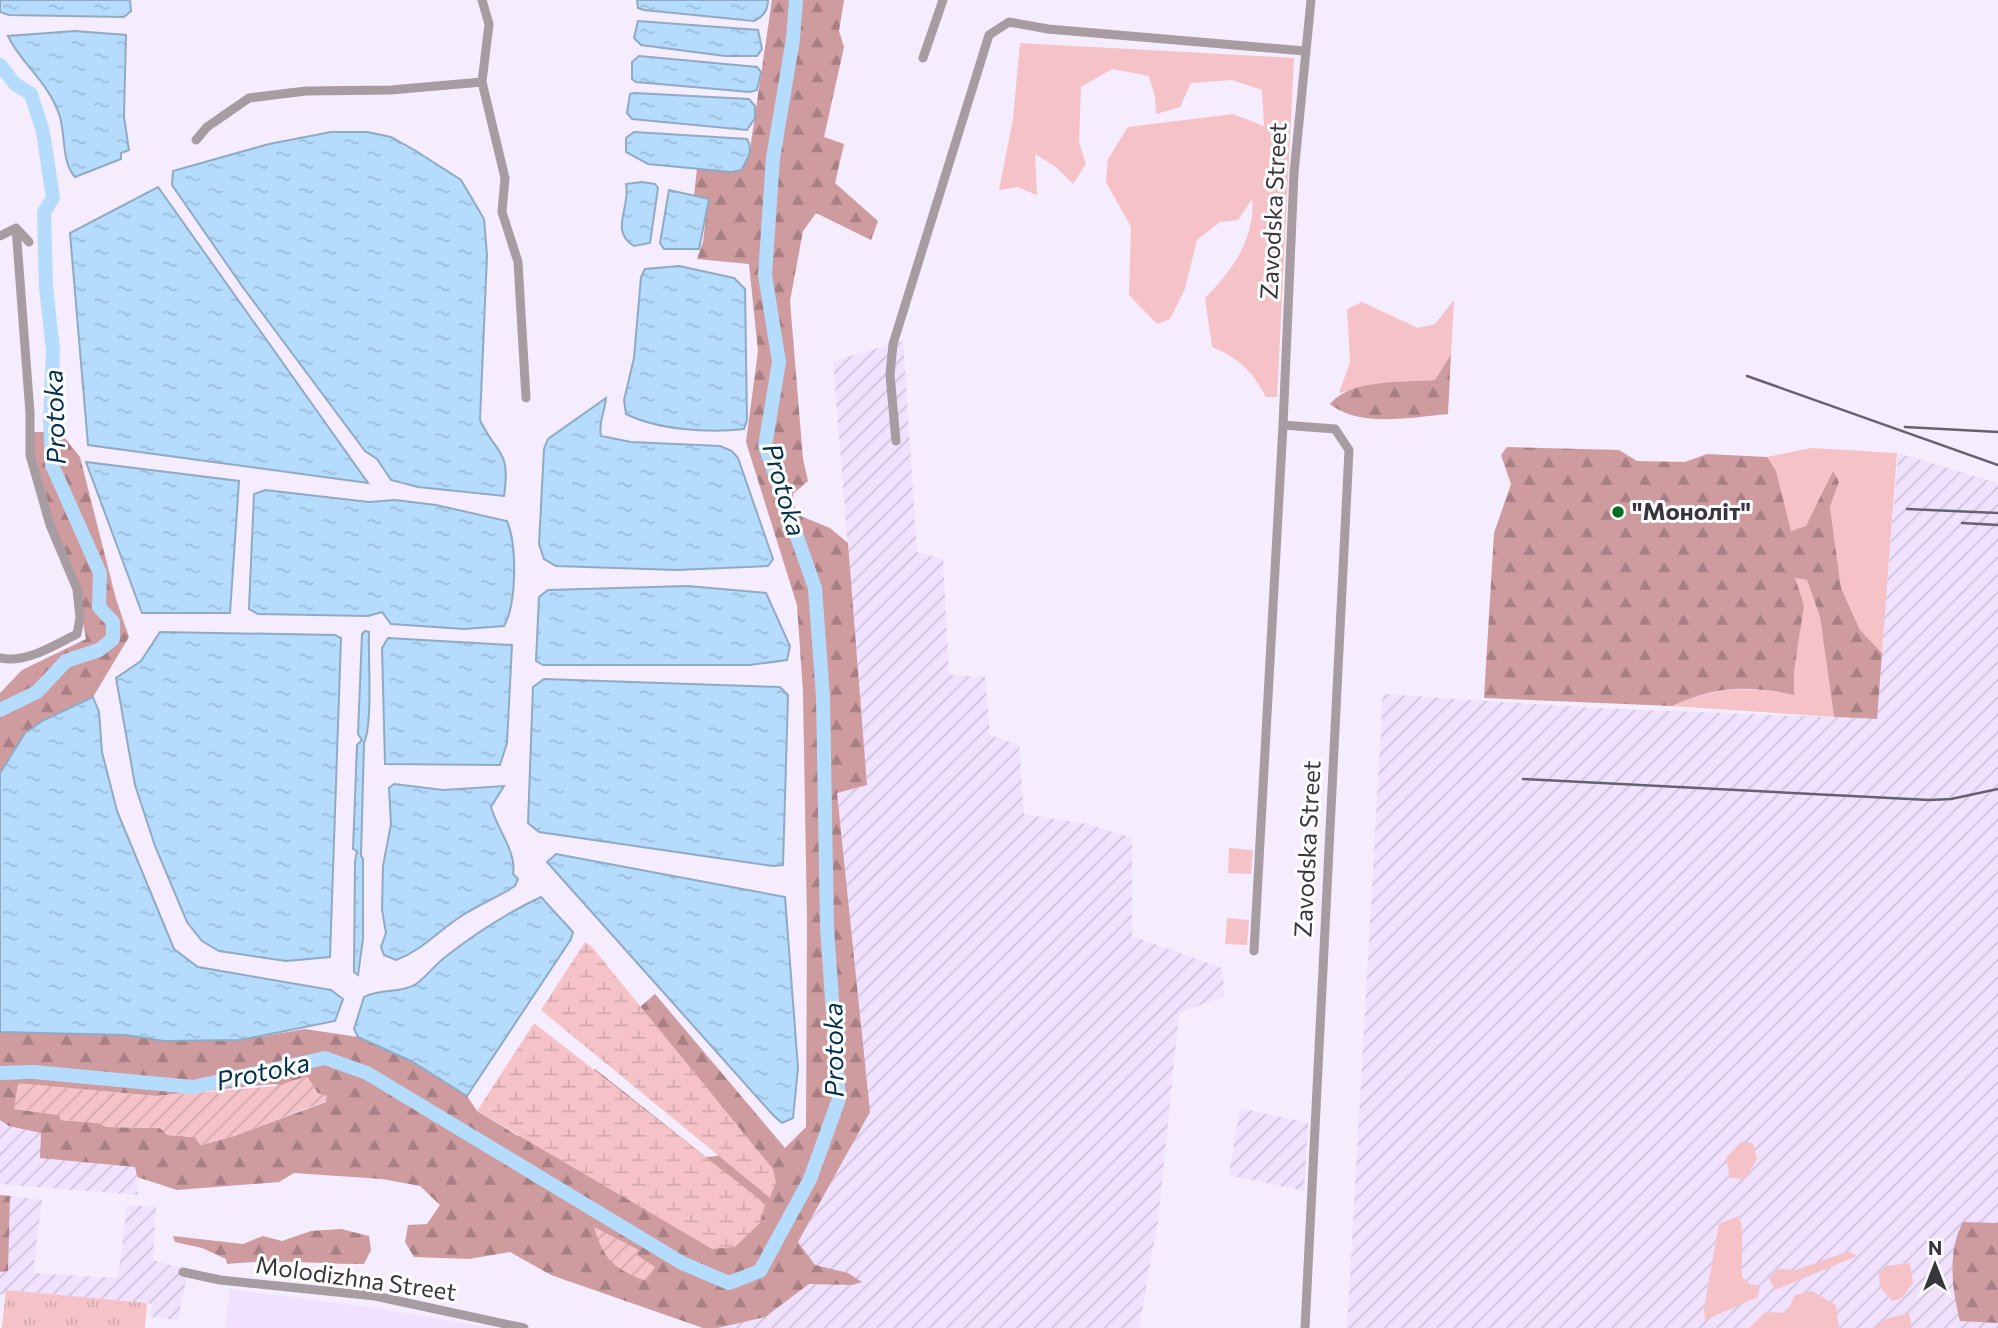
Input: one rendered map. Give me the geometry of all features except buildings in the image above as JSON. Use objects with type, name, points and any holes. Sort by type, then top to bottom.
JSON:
[{"type":"street","points":[[482,0],[489,24],[482,82],[505,178],[502,212],[518,262],[526,398]]},
{"type":"street","points":[[923,58],[943,0]]},
{"type":"street","name":"Zavodska Street","points":[[1254,951],[1294,173],[1311,0]]},
{"type":"street","points":[[896,442],[890,375],[893,344],[989,34],[1009,22],[1048,29],[1305,51]]},
{"type":"street","points":[[196,140],[207,127],[249,98],[306,91],[391,90],[482,82]]},
{"type":"street","points":[[0,236],[16,228]]},
{"type":"street","points":[[16,228],[29,242]]},
{"type":"street","points":[[0,659],[31,656],[77,634],[80,618],[77,589],[50,525],[30,456],[30,413],[16,228]]},
{"type":"street","name":"Zavodska Street","points":[[1283,425],[1335,429],[1346,440],[1349,450],[1305,1328]]},
{"type":"street","name":"Molodizhna Street","points":[[183,1272],[220,1280],[375,1296],[524,1328]]},
{"type":"shaded area","points":[[903,341],[917,552],[943,559],[949,675],[985,677],[990,735],[1019,745],[1024,814],[1087,824],[1132,838],[1132,936],[1222,968],[1225,996],[1179,1013],[1158,1221],[1139,1328],[724,1328],[806,1278],[789,1258],[869,1112],[837,793],[867,784],[833,361]]},
{"type":"shaded area","points":[[1898,453],[1998,483],[1998,1328],[1347,1328],[1383,694],[1594,708],[1876,719]]},
{"type":"shaded area","points":[[1240,1108],[1308,1123],[1304,1191],[1229,1175]]},
{"type":"shaded area","points":[[0,1120],[9,1126],[42,1133],[41,1158],[135,1167],[138,1195],[0,1184]]},
{"type":"shaded area","points":[[10,1196],[42,1200],[33,1273],[118,1278],[127,1205],[156,1207],[153,1260],[188,1270],[178,1320],[151,1317],[152,1304],[147,1303],[6,1290],[5,1295],[0,1294],[0,1272],[8,1270]]},
{"type":"shaded area","points":[[230,1289],[376,1308],[493,1328],[225,1328]]},
{"type":"green space","points":[[772,0],[844,0],[839,31],[844,47],[824,137],[844,144],[835,183],[878,221],[871,240],[816,213],[803,231],[790,301],[803,459],[808,481],[793,494],[796,514],[830,528],[848,543],[867,785],[837,793],[870,1112],[798,1242],[815,1265],[848,1273],[862,1282],[852,1285],[809,1284],[765,1317],[718,1328],[703,1328],[551,1275],[510,1252],[469,1259],[414,1257],[405,1242],[408,1225],[427,1224],[440,1205],[420,1186],[382,1179],[294,1173],[279,1182],[177,1190],[137,1177],[135,1167],[40,1158],[41,1133],[9,1126],[0,1120],[0,1032],[126,1035],[164,1041],[240,1040],[305,1029],[358,1037],[411,1061],[467,1096],[477,1111],[518,1136],[595,1069],[706,1157],[718,1156],[624,1012],[640,1007],[655,994],[785,1148],[806,1127],[807,922],[803,692],[797,605],[746,442],[758,351],[749,264],[697,259],[703,242],[708,199],[694,195],[697,169],[731,172],[749,156]],"holes":[[[18,1084],[156,1096],[274,1084],[326,1096],[326,1102],[234,1136],[201,1145],[195,1137],[168,1135],[160,1128],[107,1127],[99,1123],[61,1120],[60,1115],[15,1109]]]},
{"type":"green space","points":[[1020,43],[1294,58],[1277,397],[1266,397],[1244,367],[1212,347],[1205,298],[1232,266],[1246,241],[1252,199],[1238,220],[1220,222],[1197,240],[1185,289],[1170,319],[1157,324],[1129,295],[1131,227],[1106,182],[1108,159],[1128,127],[1233,114],[1264,126],[1262,90],[1232,80],[1191,83],[1180,107],[1156,114],[1149,76],[1112,69],[1081,87],[1079,142],[1086,164],[1073,184],[1056,167],[1035,154],[1037,195],[1017,187],[999,190],[1013,119]]},
{"type":"green space","points":[[1454,300],[1451,354],[1435,380],[1377,385],[1339,393],[1350,362],[1347,309],[1362,302],[1418,328],[1435,324]]},
{"type":"green space","points":[[1451,354],[1448,414],[1371,419],[1342,411],[1330,404],[1339,396],[1364,386],[1435,380]]},
{"type":"green space","points":[[30,432],[60,432],[80,457],[116,599],[129,637],[93,697],[44,720],[14,750],[0,773],[0,693],[22,670],[86,639],[77,589],[30,455]]},
{"type":"green space","points":[[1507,447],[1619,450],[1637,461],[1685,462],[1707,454],[1767,457],[1776,471],[1791,531],[1806,526],[1833,471],[1839,482],[1830,507],[1841,588],[1860,630],[1882,653],[1877,719],[1834,717],[1820,617],[1807,580],[1795,578],[1804,605],[1794,672],[1794,695],[1732,689],[1703,694],[1672,706],[1484,698],[1494,533],[1511,484],[1501,455]]},
{"type":"green space","points":[[1811,448],[1897,453],[1882,653],[1860,630],[1841,588],[1830,507],[1839,483],[1833,472],[1806,527],[1790,531],[1767,457]]},
{"type":"green space","points":[[1794,578],[1807,580],[1820,617],[1834,717],[1672,706],[1718,691],[1747,689],[1794,695],[1794,672],[1800,633]]},
{"type":"green space","points":[[1229,848],[1253,850],[1251,874],[1228,873]]},
{"type":"green space","points":[[1227,918],[1249,920],[1247,945],[1225,944]]},
{"type":"green space","points":[[585,942],[592,947],[773,1169],[776,1182],[770,1198],[541,1010]]},
{"type":"green space","points":[[534,1023],[758,1198],[765,1205],[760,1223],[735,1247],[712,1249],[477,1111]]},
{"type":"green space","points":[[307,1076],[318,1093],[327,1096],[326,1101],[234,1136],[200,1145],[195,1137],[168,1135],[160,1128],[106,1127],[98,1123],[61,1120],[59,1115],[14,1109],[18,1083],[156,1096],[277,1086]]},
{"type":"green space","points":[[1741,1142],[1753,1143],[1757,1159],[1745,1179],[1730,1178],[1726,1158]]},
{"type":"green space","points":[[0,1195],[10,1196],[8,1271],[0,1272]]},
{"type":"green space","points":[[1738,1216],[1742,1226],[1742,1277],[1750,1284],[1760,1286],[1758,1297],[1705,1320],[1704,1308],[1719,1224]]},
{"type":"green space","points":[[1963,1222],[1998,1223],[1998,1323],[1960,1321],[1952,1271],[1955,1245]]},
{"type":"green space","points":[[594,1227],[639,1250],[637,1255],[655,1267],[646,1281],[612,1262],[602,1248]]},
{"type":"green space","points":[[341,1229],[369,1236],[371,1250],[364,1264],[227,1264],[226,1259],[202,1248],[175,1242],[173,1236],[243,1244],[263,1236],[282,1241],[311,1231]]},
{"type":"green space","points":[[1849,1251],[1857,1256],[1775,1290],[1769,1278],[1778,1269],[1796,1270]]},
{"type":"green space","points":[[1910,1263],[1913,1283],[1902,1298],[1892,1301],[1880,1287],[1879,1273],[1886,1266]]},
{"type":"green space","points":[[6,1290],[147,1303],[145,1328],[2,1328]]},
{"type":"green space","points":[[1812,1291],[1836,1305],[1839,1328],[1749,1328],[1765,1312],[1786,1313],[1795,1295]]},
{"type":"green space","points":[[1909,1313],[1912,1328],[1874,1328],[1885,1319]]},
{"type":"water","points":[[0,0],[130,0],[131,11],[124,17],[9,15],[0,12]]},
{"type":"water","points":[[637,0],[768,0],[764,13],[754,21],[644,10],[638,8]]},
{"type":"water","points":[[638,21],[758,30],[762,49],[757,56],[725,56],[641,45],[634,38]]},
{"type":"water","points":[[75,31],[126,35],[124,117],[129,150],[121,153],[121,159],[75,177],[68,163],[61,122],[54,102],[8,36]]},
{"type":"water","points":[[639,56],[757,67],[761,72],[757,90],[750,92],[636,82],[632,79],[632,62]]},
{"type":"water","points":[[630,94],[749,99],[755,106],[755,118],[747,130],[632,119],[627,113]]},
{"type":"water","points":[[331,132],[367,132],[391,137],[416,151],[461,180],[484,219],[487,255],[480,420],[504,461],[504,496],[418,487],[391,480],[377,459],[365,451],[242,286],[172,185],[173,171],[269,144]]},
{"type":"water","points":[[634,132],[747,139],[750,151],[741,170],[731,172],[648,164],[626,152],[626,138]]},
{"type":"water","points":[[626,184],[655,184],[658,188],[650,243],[634,246],[627,240],[622,226]]},
{"type":"water","points":[[158,187],[368,483],[88,445],[70,233]]},
{"type":"water","points":[[669,190],[709,199],[699,249],[664,249],[660,243]]},
{"type":"water","points":[[679,266],[734,278],[745,289],[747,420],[744,429],[715,431],[668,427],[626,414],[624,400],[634,358],[641,277],[645,269]]},
{"type":"water","points":[[606,398],[600,426],[601,436],[631,442],[720,446],[732,451],[738,458],[773,559],[768,566],[677,570],[556,566],[544,559],[539,544],[544,449],[548,439]]},
{"type":"water","points":[[86,462],[239,481],[230,613],[142,613]]},
{"type":"water","points":[[265,490],[369,502],[395,500],[436,505],[507,521],[513,544],[514,574],[511,603],[504,626],[464,629],[391,624],[382,612],[368,616],[258,614],[249,609],[254,494]]},
{"type":"water","points":[[688,586],[766,593],[790,646],[787,660],[750,665],[543,665],[536,661],[539,597],[548,590]]},
{"type":"water","points":[[160,632],[335,635],[341,638],[330,957],[286,961],[219,951],[202,941],[187,922],[155,846],[135,785],[116,678],[141,661]]},
{"type":"water","points":[[369,632],[369,706],[364,743],[361,856],[363,939],[358,975],[354,972],[357,851],[353,849],[357,745],[362,740],[358,734],[362,634]]},
{"type":"water","points":[[388,638],[512,645],[507,743],[500,765],[385,764],[382,648]]},
{"type":"water","points":[[544,679],[780,687],[788,695],[783,865],[773,866],[539,832],[528,823],[533,687]]},
{"type":"water","points":[[93,697],[99,712],[102,752],[117,811],[174,949],[198,967],[331,990],[343,999],[335,1021],[240,1040],[164,1041],[126,1035],[0,1032],[0,773],[25,733],[44,720]]},
{"type":"water","points":[[394,784],[443,790],[504,786],[491,807],[512,857],[513,874],[518,879],[515,886],[463,915],[423,945],[396,960],[384,955],[381,947],[386,933],[382,910],[383,866],[391,824],[389,788]]},
{"type":"water","points":[[556,854],[785,897],[798,1068],[793,1118],[782,1123],[773,1115],[547,862]]},
{"type":"water","points":[[541,897],[573,932],[571,939],[467,1096],[411,1061],[358,1037],[354,1029],[364,997],[416,984],[467,941],[503,917]]},
{"type":"waterway","name":"Protoka","points":[[0,1073],[34,1072],[193,1087],[325,1058],[367,1073],[682,1263],[729,1283],[760,1271],[810,1179],[839,1099],[827,928],[823,697],[815,588],[765,446],[779,362],[765,275],[773,158],[793,39],[796,0]]},
{"type":"waterway","name":"Protoka","points":[[0,65],[15,84],[31,94],[43,132],[53,198],[44,212],[46,287],[53,350],[50,420],[52,465],[100,573],[99,607],[113,622],[113,639],[99,650],[66,661],[37,692],[0,710]]},
{"type":"railway","points":[[1747,376],[1998,465]]},
{"type":"railway","points":[[1905,427],[1998,432]]},
{"type":"railway","points":[[1907,509],[1998,513]]},
{"type":"railway","points":[[1962,523],[1998,525]]},
{"type":"railway","points":[[1523,779],[1929,800],[1951,799],[1998,789]]},
{"type":"place","name":"\"Моноліт\"","points":[[1618,512]]}]
